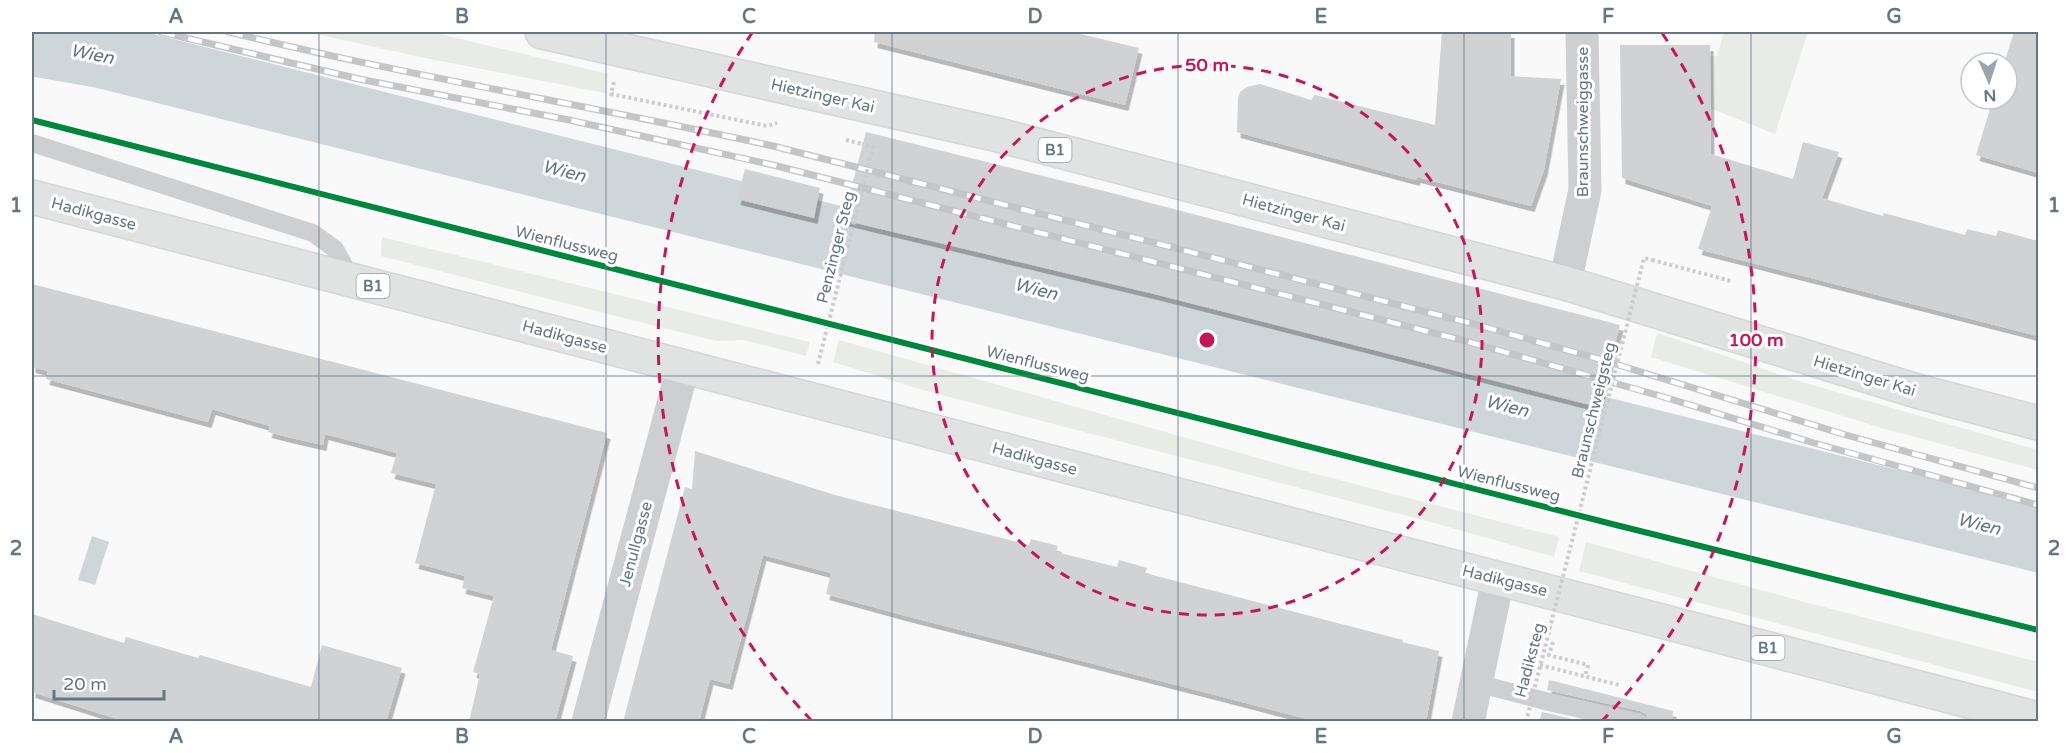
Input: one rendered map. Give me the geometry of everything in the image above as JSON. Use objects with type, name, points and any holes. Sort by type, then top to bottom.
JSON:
[{"type":"main road","name":"Hietzinger Kai","points":[[542,32],[998,135],[1565,283],[1917,392],[2038,423]]},
{"type":"main road","name":"Hadikgasse","points":[[32,197],[2038,720]]},
{"type":"street","name":"Braunschweiggasse","points":[[1565,283],[1585,190],[1582,32]]},
{"type":"street","name":"Jenullgasse","points":[[588,722],[683,367]]},
{"type":"street","points":[[1468,722],[1497,579]]},
{"type":"lane","points":[[32,143],[313,233],[335,249],[352,280]]},
{"type":"lane","points":[[1476,683],[1638,722]]},
{"type":"path","points":[[625,83],[615,81],[611,94],[766,126]]},
{"type":"path","points":[[818,321],[841,327]]},
{"type":"path","points":[[1553,642],[1549,655],[1588,665],[1585,677]]},
{"type":"path","points":[[1540,665],[1619,685]]},
{"type":"shaded area","points":[[307,32],[431,32],[608,74],[605,93],[425,58]]},
{"type":"shaded area","points":[[1724,32],[1808,32],[1775,134],[1710,108],[1710,56],[1717,56]]},
{"type":"shaded area","points":[[382,237],[810,342],[806,356],[743,340],[717,341],[663,328],[381,256]]},
{"type":"shaded area","points":[[1657,333],[1802,382],[2038,450],[2038,470],[1885,429],[1651,357]]},
{"type":"shaded area","points":[[839,340],[1293,468],[1559,537],[1554,557],[1438,524],[919,389],[833,362]]},
{"type":"shaded area","points":[[92,536],[109,542],[95,585],[78,580]]},
{"type":"shaded area","points":[[1586,542],[1812,604],[2038,662],[2038,692],[1579,571]]},
{"type":"building","points":[[875,32],[1072,32],[1139,48],[1125,105],[874,42]]},
{"type":"building","points":[[1442,32],[1511,32],[1511,76],[1561,79],[1544,170],[1531,206],[1417,177],[1416,180],[1237,132],[1240,92],[1247,87],[1260,84],[1311,100],[1315,95],[1435,125]]},
{"type":"building","points":[[2014,32],[2038,32],[2038,173],[1976,155],[1989,111],[2019,111],[2019,51],[2008,51]]},
{"type":"building","points":[[1620,45],[1710,45],[1711,154],[1793,179],[1803,142],[1839,152],[1822,198],[1883,216],[1884,213],[1965,235],[1967,229],[1996,236],[1998,230],[2038,241],[2038,336],[1698,249],[1712,206],[1622,178]]},
{"type":"building","points":[[866,132],[1116,194],[1620,325],[1598,407],[1154,294],[843,220]]},
{"type":"building","points":[[745,169],[820,188],[814,218],[737,199]]},
{"type":"building","points":[[32,284],[607,433],[551,650],[573,656],[555,722],[469,722],[480,674],[473,672],[494,596],[462,588],[465,576],[415,563],[436,484],[391,473],[397,453],[325,434],[323,445],[292,438],[268,432],[270,426],[212,409],[208,422],[46,379],[48,371],[32,367]]},
{"type":"building","points":[[695,451],[835,495],[1029,545],[1031,539],[1058,546],[1056,552],[1117,567],[1119,560],[1147,568],[1145,573],[1439,651],[1426,722],[1319,722],[826,594],[831,573],[763,555],[729,684],[710,679],[699,722],[623,722],[685,487],[692,489]]},
{"type":"building","points":[[32,614],[124,643],[126,637],[198,658],[200,655],[311,687],[322,645],[402,668],[386,722],[127,722],[32,692]]},
{"type":"building","points":[[1549,680],[1673,711],[1672,722],[1649,722],[1646,714],[1640,711],[1547,690]]},
{"type":"building","points":[[1542,712],[1547,713],[1584,722],[1539,722]]},
{"type":"waterway","name":"Wien","points":[[32,43],[101,55],[2038,539]]},
{"type":"railway","points":[[161,32],[359,79],[569,120],[773,165],[1469,342],[1664,397],[1814,443],[2038,505]]},
{"type":"railway","points":[[229,32],[364,63],[773,146],[1474,324],[1599,359],[1846,435],[2038,488]]},
{"type":"cycle path","name":"Wienflussweg","points":[[32,120],[1616,525],[2038,630]]}]
